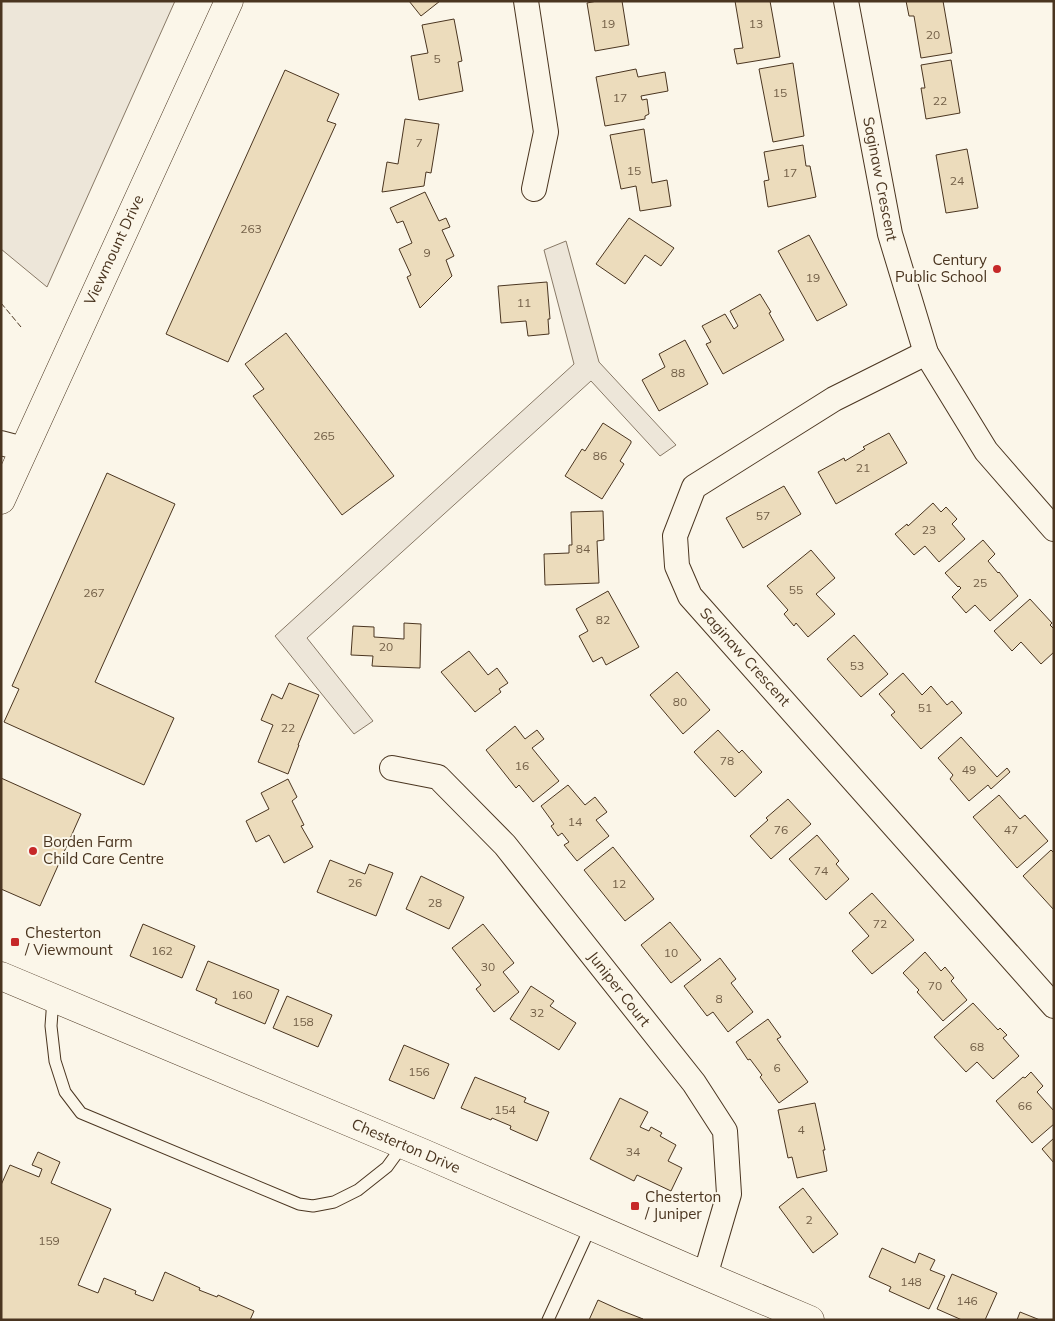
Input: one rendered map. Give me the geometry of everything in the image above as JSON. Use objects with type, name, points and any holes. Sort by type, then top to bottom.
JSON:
[{"type":"street","name":"Viewmount Drive","points":[[1,500],[13,446],[229,1]]},
{"type":"street","points":[[526,1],[546,132],[534,189]]},
{"type":"street","name":"Saginaw Crescent","points":[[846,1],[890,234],[926,353],[986,451],[1054,530]]},
{"type":"street","name":"Saginaw Crescent","points":[[926,353],[834,399],[694,487],[674,536],[678,566],[690,596],[1054,1006]]},
{"type":"street","name":"Juniper Court","points":[[392,768],[438,777],[506,845],[694,1083],[725,1131],[729,1194],[705,1276]]},
{"type":"street","name":"Chesterton Drive","points":[[1,976],[403,1145],[810,1320]]},
{"type":"lane","points":[[54,997],[51,1026],[54,1062],[65,1092],[81,1113],[121,1131],[299,1204],[313,1206],[334,1202],[358,1190],[387,1167],[403,1145]]},
{"type":"lane","points":[[548,1320],[591,1226]]},
{"type":"shaded area","points":[[1,1],[175,1],[47,287],[1,249]]},
{"type":"shaded area","points":[[566,241],[599,362],[676,445],[660,456],[591,381],[307,638],[373,721],[354,734],[275,636],[574,364],[544,250]]},
{"type":"building","points":[[409,1],[440,1],[421,16]]},
{"type":"building","points":[[622,1],[629,45],[595,51],[587,3]]},
{"type":"building","points":[[735,1],[770,1],[780,57],[737,64],[734,49],[743,48]]},
{"type":"building","points":[[906,1],[943,1],[952,53],[921,58],[914,16],[909,16]]},
{"type":"building","points":[[454,19],[462,61],[458,62],[463,91],[419,100],[411,56],[428,53],[422,25]]},
{"type":"building","points":[[951,60],[960,113],[926,119],[921,88],[925,88],[921,65]]},
{"type":"building","points":[[793,63],[804,136],[773,142],[759,69]]},
{"type":"building","points":[[636,69],[638,77],[665,72],[668,91],[641,96],[642,100],[647,99],[649,114],[645,116],[645,119],[605,126],[596,77]]},
{"type":"building","points":[[285,70],[339,94],[327,121],[336,124],[228,362],[166,334]]},
{"type":"building","points":[[405,119],[439,124],[431,173],[426,172],[424,186],[382,192],[387,162],[398,164]]},
{"type":"building","points":[[644,129],[652,183],[667,180],[671,206],[640,211],[636,186],[621,189],[610,135]]},
{"type":"building","points":[[803,145],[806,166],[810,166],[816,197],[768,207],[764,181],[769,180],[764,152]]},
{"type":"building","points":[[967,149],[978,208],[946,213],[936,155]]},
{"type":"building","points":[[425,192],[439,221],[446,218],[450,227],[442,230],[454,256],[446,260],[452,276],[420,308],[407,277],[411,275],[399,249],[412,243],[403,221],[397,223],[390,208]]},
{"type":"building","points":[[629,218],[674,248],[661,266],[645,255],[625,284],[596,264]]},
{"type":"building","points":[[809,235],[847,305],[817,321],[778,251]]},
{"type":"building","points":[[547,282],[550,319],[548,319],[549,334],[528,336],[526,321],[501,323],[498,286]]},
{"type":"building","points":[[760,294],[784,340],[723,374],[706,344],[711,342],[702,326],[725,314],[734,329],[738,326],[730,311]]},
{"type":"building","points":[[286,333],[394,476],[342,515],[253,396],[264,389],[245,364]]},
{"type":"building","points":[[685,340],[708,384],[659,411],[642,380],[665,367],[659,354]]},
{"type":"building","points":[[603,423],[631,441],[631,443],[620,461],[624,464],[602,499],[565,476],[582,449],[585,451]]},
{"type":"building","points":[[889,433],[907,463],[836,504],[818,472],[844,458],[845,461],[865,449],[863,447]]},
{"type":"building","points":[[107,473],[175,504],[95,682],[174,718],[144,785],[4,722],[19,689],[12,686]]},
{"type":"building","points":[[784,486],[801,514],[743,548],[726,518]]},
{"type":"building","points":[[933,503],[941,512],[946,507],[957,519],[952,524],[965,539],[939,562],[925,546],[914,555],[895,534],[907,524],[908,526]]},
{"type":"building","points":[[603,511],[604,540],[597,541],[599,583],[545,585],[544,554],[569,553],[569,545],[572,545],[571,512]]},
{"type":"building","points":[[983,540],[995,554],[988,561],[1018,596],[990,621],[975,605],[966,613],[952,597],[961,588],[945,573]]},
{"type":"building","points":[[811,550],[835,578],[816,594],[835,614],[808,637],[796,623],[794,626],[784,614],[788,610],[767,586]]},
{"type":"building","points":[[608,591],[639,647],[606,665],[602,657],[593,662],[579,636],[588,631],[576,609]]},
{"type":"building","points":[[1030,599],[1052,623],[1050,625],[1054,629],[1054,652],[1041,664],[1021,642],[1012,651],[994,631]]},
{"type":"building","points":[[404,623],[421,624],[420,668],[372,666],[373,656],[351,655],[353,626],[374,627],[374,637],[404,639]]},
{"type":"building","points":[[854,635],[888,674],[861,697],[827,659]]},
{"type":"building","points":[[469,651],[488,675],[497,668],[508,683],[499,689],[501,692],[475,712],[441,672]]},
{"type":"building","points":[[677,672],[710,710],[683,734],[650,695]]},
{"type":"building","points":[[903,673],[922,695],[931,686],[947,705],[952,701],[962,713],[921,749],[891,715],[895,712],[879,694]]},
{"type":"building","points":[[289,683],[319,695],[288,774],[258,762],[273,725],[261,720],[272,694],[282,699]]},
{"type":"building","points":[[515,726],[525,739],[537,730],[544,739],[532,748],[559,781],[533,802],[519,785],[516,788],[486,750]]},
{"type":"building","points":[[718,730],[739,753],[742,750],[762,772],[735,797],[694,752]]},
{"type":"building","points":[[961,737],[997,777],[1007,768],[1010,772],[991,789],[988,785],[969,801],[950,779],[953,775],[938,758]]},
{"type":"building","name":"Borden Farm Child Care Centre","points":[[1,778],[81,814],[40,906],[1,889]]},
{"type":"building","points":[[288,779],[297,797],[292,801],[304,825],[301,826],[313,847],[284,863],[269,835],[256,842],[246,821],[269,809],[261,793]]},
{"type":"building","points":[[568,785],[585,805],[595,797],[607,812],[596,820],[609,836],[577,861],[564,845],[569,842],[562,833],[558,836],[551,826],[554,824],[541,806]]},
{"type":"building","points":[[999,795],[1020,819],[1025,815],[1048,841],[1017,868],[973,817]]},
{"type":"building","points":[[788,799],[811,824],[771,859],[750,836],[768,820],[766,818]]},
{"type":"building","points":[[817,835],[839,861],[836,864],[849,879],[826,900],[789,859]]},
{"type":"building","points":[[613,847],[654,899],[625,921],[584,870]]},
{"type":"building","points":[[1051,850],[1054,853],[1054,910],[1023,876]]},
{"type":"building","points":[[330,860],[365,874],[369,864],[393,873],[376,916],[317,892]]},
{"type":"building","points":[[421,876],[464,897],[449,929],[406,909]]},
{"type":"building","points":[[872,893],[914,940],[872,974],[852,951],[869,936],[849,913]]},
{"type":"building","points":[[670,922],[701,960],[671,983],[641,945]]},
{"type":"building","points":[[143,924],[195,946],[182,978],[130,956]]},
{"type":"building","points":[[483,924],[514,963],[503,972],[519,992],[494,1012],[476,989],[481,985],[452,948]]},
{"type":"building","points":[[925,952],[941,971],[945,967],[954,978],[951,981],[967,1000],[943,1021],[903,973]]},
{"type":"building","points":[[720,958],[736,979],[731,983],[753,1012],[728,1032],[713,1012],[707,1016],[684,986]]},
{"type":"building","points":[[208,961],[279,990],[265,1024],[215,1003],[217,999],[196,990]]},
{"type":"building","points":[[531,986],[554,1001],[550,1006],[576,1023],[559,1050],[510,1019]]},
{"type":"building","points":[[287,996],[332,1015],[318,1047],[273,1028]]},
{"type":"building","points":[[973,1003],[998,1030],[1000,1028],[1007,1035],[1003,1038],[1019,1056],[993,1079],[977,1062],[966,1072],[934,1037]]},
{"type":"building","points":[[768,1019],[781,1037],[777,1039],[808,1082],[779,1103],[760,1077],[762,1075],[750,1059],[748,1060],[736,1042]]},
{"type":"building","points":[[404,1045],[449,1064],[434,1099],[389,1080]]},
{"type":"building","points":[[1031,1072],[1043,1086],[1037,1092],[1054,1111],[1054,1124],[1032,1143],[996,1101]]},
{"type":"building","points":[[475,1077],[526,1098],[524,1102],[549,1112],[537,1141],[510,1129],[511,1126],[461,1108]]},
{"type":"building","points":[[620,1098],[648,1112],[640,1127],[649,1131],[651,1127],[662,1133],[660,1136],[676,1145],[668,1161],[682,1168],[671,1191],[637,1175],[634,1181],[590,1159]]},
{"type":"building","points":[[815,1103],[825,1150],[823,1150],[827,1171],[797,1178],[792,1157],[788,1158],[778,1110]]},
{"type":"building","points":[[1054,1138],[1054,1163],[1042,1149]]},
{"type":"building","points":[[38,1152],[60,1162],[51,1183],[111,1209],[78,1285],[98,1293],[104,1278],[136,1291],[135,1294],[153,1301],[165,1272],[200,1288],[199,1290],[217,1297],[218,1295],[254,1311],[250,1320],[1,1320],[1,1185],[10,1165],[39,1177],[42,1169],[32,1165]]},
{"type":"building","points":[[803,1188],[838,1234],[813,1253],[779,1207]]},
{"type":"building","points":[[882,1248],[915,1263],[919,1253],[935,1260],[930,1270],[945,1276],[929,1309],[889,1291],[891,1287],[869,1277]]},
{"type":"building","points":[[952,1274],[997,1293],[985,1320],[962,1320],[937,1309]]},
{"type":"building","points":[[598,1300],[620,1310],[643,1319],[589,1320]]},
{"type":"building","points":[[1020,1312],[1040,1320],[1017,1320]]},
{"type":"fence","points":[[1,303],[21,327]]},
{"type":"place","name":"Century Public School","points":[[997,269]]},
{"type":"place","name":"Borden Farm Child Care Centre","points":[[33,851]]},
{"type":"place","name":"Chesterton / Viewmount","points":[[15,942]]},
{"type":"place","name":"Chesterton / Juniper","points":[[635,1206]]}]
